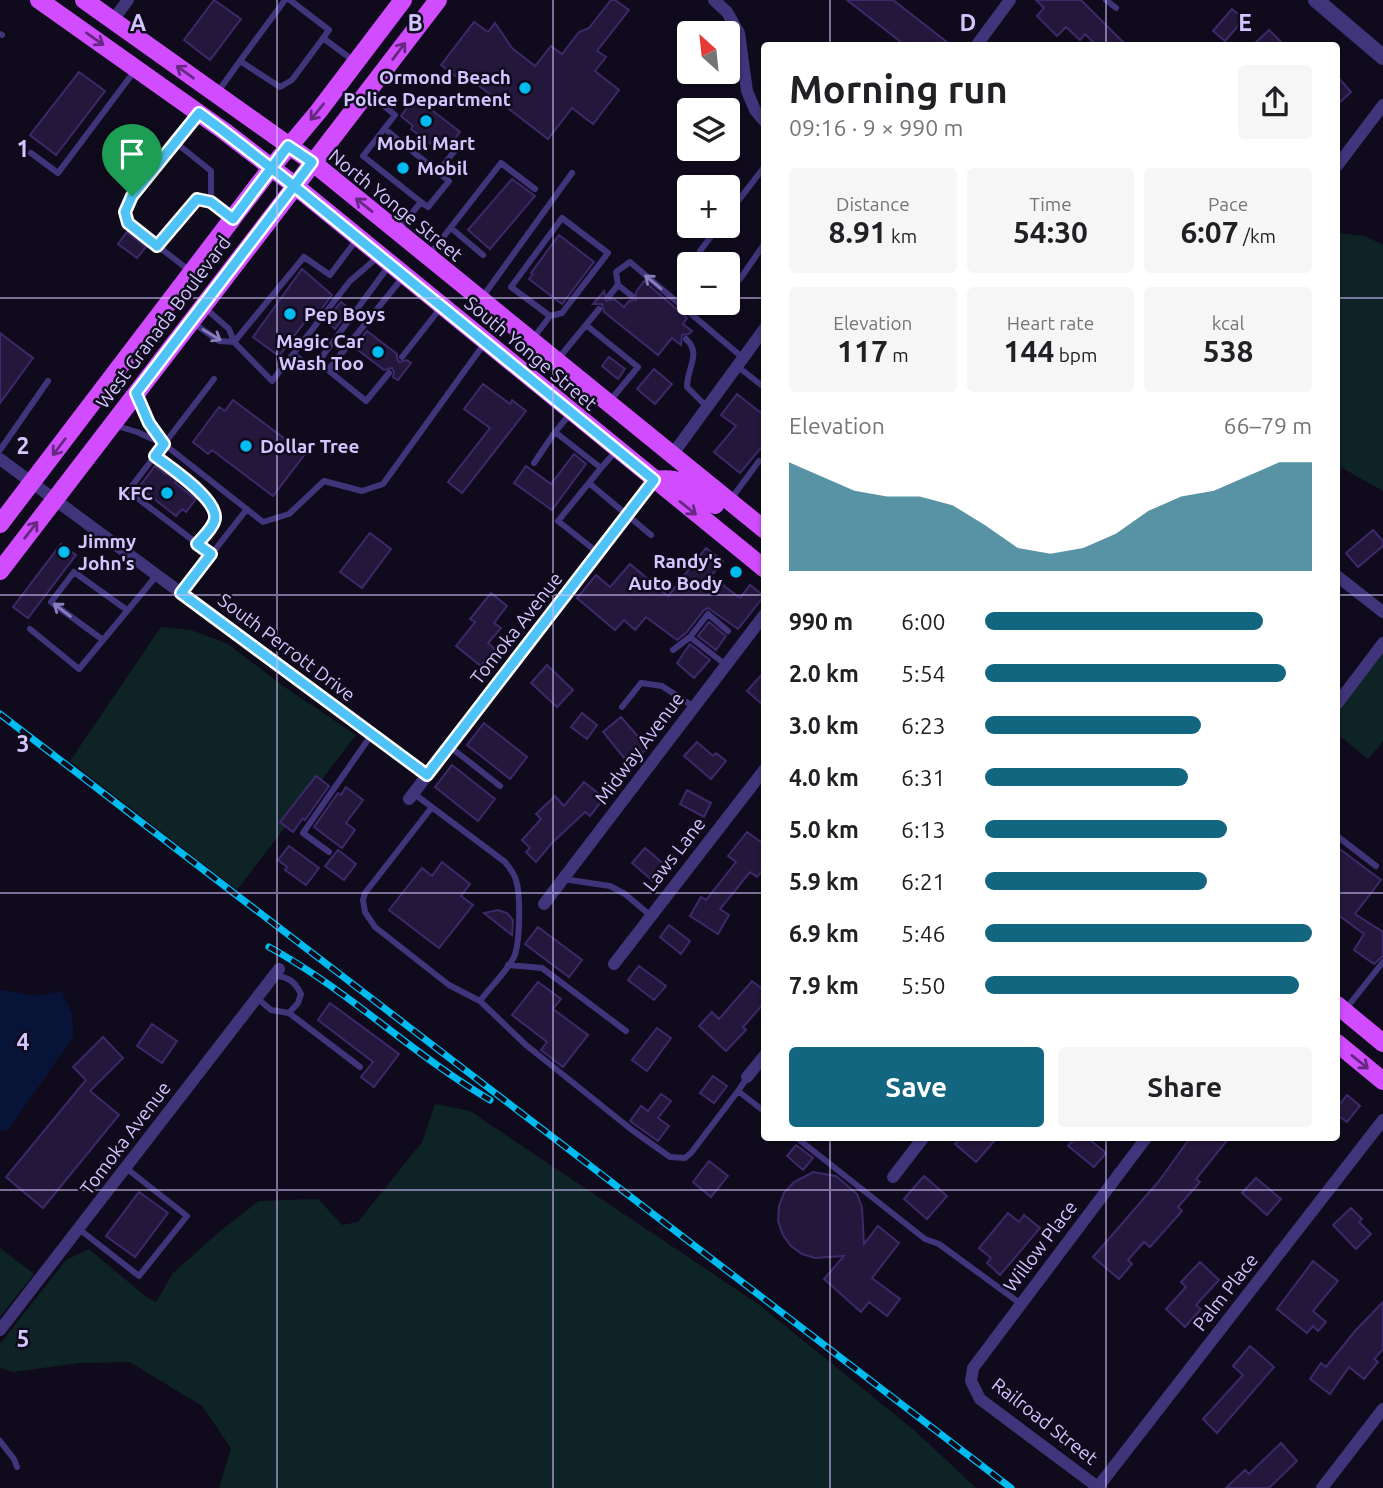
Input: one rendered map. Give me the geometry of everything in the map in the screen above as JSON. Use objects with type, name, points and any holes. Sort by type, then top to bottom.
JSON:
[{"type":"main road","points":[[39,0],[199,113],[271,168]]},
{"type":"main road","name":"North Yonge Street","points":[[85,0],[312,162],[672,455]]},
{"type":"main road","name":"West Granada Boulevard","points":[[0,524],[271,168],[403,0]]},
{"type":"main road","name":"West Granada Boulevard","points":[[0,571],[438,0]]},
{"type":"main road","name":"South Yonge Street","points":[[271,168],[761,566]]},
{"type":"main road","points":[[672,455],[761,527]]},
{"type":"main road","points":[[654,480],[682,480],[756,535],[761,536]]},
{"type":"main road","points":[[1341,1008],[1383,1043]]},
{"type":"main road","points":[[1340,1045],[1383,1081]]},
{"type":"street","points":[[113,20],[128,0]]},
{"type":"street","points":[[714,0],[727,12],[739,33],[747,91],[761,117]]},
{"type":"street","points":[[979,42],[1010,0]]},
{"type":"street","points":[[1316,0],[1383,57]]},
{"type":"street","points":[[1340,162],[1383,105]]},
{"type":"street","points":[[672,455],[761,333]]},
{"type":"street","name":"South Perrott Drive","points":[[0,459],[427,775]]},
{"type":"street","name":"Tomoka Avenue","points":[[411,796],[654,480]]},
{"type":"street","points":[[1340,578],[1383,612]]},
{"type":"street","name":"Midway Avenue","points":[[544,904],[761,619]]},
{"type":"street","points":[[1342,686],[1383,643]]},
{"type":"street","name":"Laws Lane","points":[[614,964],[761,774]]},
{"type":"street","name":"Tomoka Avenue","points":[[0,1331],[276,972]]},
{"type":"street","points":[[747,1077],[761,1060]]},
{"type":"street","name":"Palm Place","points":[[1099,1488],[1383,1119]]},
{"type":"street","points":[[893,1177],[921,1141]]},
{"type":"street","name":"Willow Place","points":[[971,1381],[973,1368],[1144,1141]]},
{"type":"street","name":"Railroad Street","points":[[971,1381],[980,1399],[1099,1488]]},
{"type":"street","points":[[1322,1488],[1383,1409]]},
{"type":"lane","points":[[216,94],[240,61],[287,0],[329,30],[292,80],[284,86],[276,86],[240,61]]},
{"type":"lane","points":[[1106,0],[1116,8]]},
{"type":"lane","points":[[323,38],[355,62]]},
{"type":"lane","points":[[32,153],[58,173],[136,69]]},
{"type":"lane","points":[[367,93],[395,115],[363,156],[428,207],[449,181],[385,129]]},
{"type":"lane","points":[[191,273],[128,223],[125,212],[126,206],[199,113]]},
{"type":"lane","points":[[175,142],[211,171],[211,202]]},
{"type":"lane","points":[[438,172],[457,149]]},
{"type":"lane","points":[[428,257],[501,163],[536,189]]},
{"type":"lane","points":[[740,198],[761,171]]},
{"type":"lane","points":[[480,300],[572,173]]},
{"type":"lane","points":[[157,246],[193,202],[202,199],[211,202],[233,219]]},
{"type":"lane","points":[[396,232],[421,202]]},
{"type":"lane","points":[[531,341],[550,316],[562,313],[608,253],[562,218],[511,286],[550,316]]},
{"type":"lane","points":[[451,228],[482,255]]},
{"type":"lane","points":[[234,342],[304,257],[330,275],[358,238]]},
{"type":"lane","points":[[525,238],[539,249]]},
{"type":"lane","points":[[740,279],[761,254]]},
{"type":"lane","points":[[632,296],[618,285],[616,272],[630,262],[761,384]]},
{"type":"lane","points":[[203,305],[229,329],[234,342],[272,381],[350,281],[391,265]]},
{"type":"lane","points":[[293,354],[313,369],[391,265]]},
{"type":"lane","points":[[389,373],[366,401],[328,370],[391,265]]},
{"type":"lane","points":[[609,296],[618,285]]},
{"type":"lane","points":[[402,357],[442,306]]},
{"type":"lane","points":[[556,361],[599,309]]},
{"type":"lane","points":[[191,321],[219,341],[234,342]]},
{"type":"lane","points":[[586,324],[638,367],[608,403]]},
{"type":"lane","points":[[686,338],[694,346],[695,353],[687,377],[687,387],[707,407]]},
{"type":"lane","points":[[112,424],[164,444],[263,522],[289,514],[324,481],[362,491],[383,484],[485,342]]},
{"type":"lane","points":[[211,554],[128,491],[214,379]]},
{"type":"lane","points":[[0,450],[48,381]]},
{"type":"lane","points":[[136,393],[149,423],[164,444]]},
{"type":"lane","points":[[534,463],[571,413]]},
{"type":"lane","points":[[555,432],[601,468]]},
{"type":"lane","points":[[598,553],[558,521],[617,450]]},
{"type":"lane","points":[[155,456],[213,506],[215,521],[197,544]]},
{"type":"lane","points":[[729,502],[759,461]]},
{"type":"lane","points":[[589,483],[651,535]]},
{"type":"lane","points":[[181,593],[247,509]]},
{"type":"lane","points":[[103,640],[51,601],[74,572],[127,610]]},
{"type":"lane","points":[[30,629],[79,669],[157,575]]},
{"type":"lane","points":[[673,650],[690,636],[708,614],[728,631]]},
{"type":"lane","points":[[690,636],[726,665]]},
{"type":"lane","points":[[622,707],[641,683],[662,686],[694,707]]},
{"type":"lane","points":[[329,852],[303,832],[372,734]]},
{"type":"lane","points":[[449,746],[500,786]]},
{"type":"lane","points":[[411,796],[432,807],[505,862],[516,881],[517,948],[513,958],[480,1001]]},
{"type":"lane","points":[[432,807],[365,893],[365,912],[375,927],[433,974],[480,1001],[526,1045],[670,1157],[685,1158],[691,1153],[747,1077]]},
{"type":"lane","points":[[1340,838],[1376,866]]},
{"type":"lane","points":[[563,879],[610,886],[625,894],[651,916]]},
{"type":"lane","points":[[1341,1008],[1383,962]]},
{"type":"lane","points":[[508,965],[542,968],[626,1031]]},
{"type":"lane","points":[[276,972],[295,983],[301,994],[299,1003],[289,1013]]},
{"type":"lane","points":[[256,998],[271,1010],[289,1013],[360,1067]]},
{"type":"lane","points":[[738,1091],[761,1109]]},
{"type":"lane","points":[[801,1141],[925,1239],[939,1244],[1021,1304]]},
{"type":"lane","points":[[79,1229],[139,1276],[187,1216],[126,1168]]},
{"type":"lane","points":[[0,1441],[17,1468]]},
{"type":"green space","points":[[1340,233],[1365,236],[1383,245],[1383,491],[1340,467]]},
{"type":"green space","points":[[161,627],[191,630],[228,644],[283,686],[356,735],[237,890],[70,761]]},
{"type":"green space","points":[[1383,643],[1383,741],[1368,759],[1340,736],[1340,700]]},
{"type":"green space","points":[[435,1104],[470,1111],[758,1304],[914,1430],[976,1488],[219,1488],[231,1448],[202,1406],[130,1362],[79,1363],[13,1372],[0,1368],[0,1344],[66,1260],[89,1249],[145,1296],[156,1302],[173,1273],[259,1201],[318,1199],[342,1225],[358,1222],[422,1142]]},
{"type":"green space","points":[[0,1248],[34,1274],[0,1317]]},
{"type":"water","points":[[0,990],[45,995],[61,990],[72,1014],[74,1036],[8,1130],[0,1130]]},
{"type":"building","points":[[214,0],[241,19],[210,60],[184,40]]},
{"type":"building","points":[[611,0],[629,10],[597,51],[606,57],[595,71],[619,90],[593,124],[572,108],[548,139],[465,75],[461,80],[441,65],[474,22],[488,32],[495,23],[512,48],[535,66],[551,46],[562,54],[579,32],[589,28]]},
{"type":"building","points":[[847,0],[893,0],[947,42],[901,42]]},
{"type":"building","points":[[1036,0],[1081,0],[1123,42],[1093,42],[1085,34],[1080,40],[1066,27],[1057,36],[1037,16],[1044,8]]},
{"type":"building","points":[[1232,9],[1244,19],[1225,41],[1213,31]]},
{"type":"building","points":[[1269,30],[1281,42],[1256,42]]},
{"type":"building","points":[[79,72],[105,91],[56,155],[30,135]]},
{"type":"building","points":[[1340,79],[1351,92],[1340,102]]},
{"type":"building","name":"Mobil Mart","points":[[415,97],[460,132],[446,150],[433,140],[431,144],[411,129],[413,126],[401,116]]},
{"type":"building","points":[[512,179],[535,196],[490,249],[468,230]]},
{"type":"building","points":[[127,232],[146,247],[137,258],[118,244]]},
{"type":"building","points":[[559,235],[594,262],[562,304],[529,279]]},
{"type":"building","name":"Pep Boys","points":[[302,269],[332,295],[317,315],[313,311],[279,356],[253,337]]},
{"type":"building","points":[[644,281],[677,309],[677,315],[687,318],[683,324],[692,331],[682,335],[681,345],[672,338],[658,355],[604,312],[602,304],[593,304],[604,291],[606,301],[614,299],[624,307],[629,301],[636,300],[636,292]]},
{"type":"building","points":[[341,302],[350,309],[335,329],[326,321]]},
{"type":"building","name":"Magic Car Wash Too","points":[[367,331],[397,354],[399,362],[407,360],[411,363],[398,380],[393,377],[392,368],[384,370],[354,347]]},
{"type":"building","points":[[0,333],[33,358],[0,403]]},
{"type":"building","points":[[609,357],[625,369],[618,379],[602,366]]},
{"type":"building","points":[[654,369],[672,384],[655,404],[637,389]]},
{"type":"building","points":[[483,384],[510,404],[512,400],[526,411],[462,493],[448,482],[490,428],[464,409]]},
{"type":"building","points":[[737,394],[761,413],[761,448],[740,473],[714,452],[736,426],[721,415]]},
{"type":"building","name":"Dollar Tree","points":[[233,400],[305,454],[273,496],[212,450],[208,454],[193,442],[219,407],[225,411]]},
{"type":"building","points":[[574,454],[586,464],[552,510],[514,483],[526,466],[551,484]]},
{"type":"building","name":"KFC","points":[[155,466],[177,481],[175,483],[196,499],[186,512],[182,509],[176,516],[139,487]]},
{"type":"building","points":[[1373,530],[1383,541],[1383,546],[1358,567],[1346,553]]},
{"type":"building","points":[[370,533],[391,549],[362,588],[340,572]]},
{"type":"building","points":[[61,544],[76,555],[28,618],[13,607]]},
{"type":"building","points":[[706,548],[723,561],[711,576],[740,598],[750,585],[761,594],[761,600],[738,629],[708,608],[677,640],[646,617],[635,630],[624,620],[615,630],[577,598],[596,575],[610,587],[630,564],[668,596]]},
{"type":"building","points":[[491,593],[507,606],[494,623],[501,628],[488,643],[495,649],[481,666],[456,646],[475,622],[470,619]]},
{"type":"building","points":[[709,622],[726,636],[716,650],[698,636]]},
{"type":"building","points":[[690,644],[710,660],[694,678],[677,663]]},
{"type":"building","points":[[547,665],[573,690],[557,707],[531,683]]},
{"type":"building","points":[[761,675],[761,703],[747,691]]},
{"type":"building","points":[[582,713],[597,725],[587,739],[571,727]]},
{"type":"building","points":[[621,717],[648,748],[629,764],[603,732]]},
{"type":"building","points":[[484,723],[527,757],[510,779],[467,745]]},
{"type":"building","points":[[697,742],[713,756],[716,753],[726,761],[711,779],[684,756]]},
{"type":"building","points":[[452,765],[495,799],[478,821],[435,787]]},
{"type":"building","points":[[316,776],[329,786],[293,832],[280,822]]},
{"type":"building","points":[[584,782],[604,798],[590,816],[585,812],[536,862],[526,852],[530,848],[522,840],[541,819],[536,814],[555,796],[564,806]]},
{"type":"building","points":[[346,787],[363,800],[346,823],[355,830],[342,848],[314,827],[338,793],[341,795]]},
{"type":"building","points":[[687,790],[711,803],[704,817],[680,804]]},
{"type":"building","points":[[747,832],[761,842],[761,872],[757,877],[750,872],[720,909],[729,915],[718,934],[690,916],[701,897],[706,900],[736,862],[728,856]]},
{"type":"building","points":[[289,846],[319,868],[306,885],[285,870],[287,867],[278,860]]},
{"type":"building","points":[[645,848],[666,866],[653,881],[632,863]]},
{"type":"building","points":[[1340,849],[1381,880],[1355,914],[1383,932],[1383,956],[1374,964],[1354,950],[1364,934],[1340,916]]},
{"type":"building","points":[[338,850],[356,864],[344,880],[325,866]]},
{"type":"building","points":[[442,862],[470,884],[461,896],[473,905],[439,948],[389,910],[422,868],[432,876]]},
{"type":"building","points":[[498,910],[507,913],[513,920],[512,935],[484,913]]},
{"type":"building","points":[[669,925],[690,941],[681,954],[660,937]]},
{"type":"building","points":[[538,927],[582,960],[569,977],[525,944]]},
{"type":"building","points":[[639,966],[666,986],[654,1000],[628,980]]},
{"type":"building","points":[[752,981],[761,988],[761,1007],[743,1027],[746,1030],[726,1051],[699,1026],[712,1012],[719,1019]]},
{"type":"building","points":[[538,982],[561,999],[553,1009],[588,1035],[563,1067],[541,1050],[547,1042],[512,1015]]},
{"type":"building","points":[[330,1003],[399,1054],[374,1087],[361,1077],[373,1062],[318,1020]]},
{"type":"building","points":[[152,1024],[177,1041],[162,1063],[137,1046]]},
{"type":"building","points":[[657,1028],[671,1038],[647,1071],[632,1060]]},
{"type":"building","points":[[103,1037],[123,1058],[90,1091],[119,1115],[43,1208],[6,1177],[86,1080],[73,1067]]},
{"type":"building","points":[[713,1076],[727,1086],[714,1103],[700,1093]]},
{"type":"building","points":[[661,1094],[671,1101],[658,1118],[669,1126],[658,1141],[630,1121],[641,1106],[648,1111]]},
{"type":"building","points":[[1347,1095],[1360,1106],[1347,1122],[1340,1117],[1340,1104]]},
{"type":"building","points":[[958,1141],[994,1141],[976,1162],[955,1144]]},
{"type":"building","points":[[1072,1141],[1092,1141],[1106,1153],[1094,1167],[1068,1146]]},
{"type":"building","points":[[1188,1141],[1227,1141],[1196,1179],[1200,1182],[1178,1207],[1182,1211],[1150,1247],[1144,1242],[1128,1260],[1132,1264],[1119,1279],[1093,1257],[1159,1181]]},
{"type":"building","points":[[796,1145],[813,1158],[803,1170],[787,1156]]},
{"type":"building","points":[[709,1161],[728,1176],[711,1197],[693,1182]]},
{"type":"building","points":[[813,1172],[836,1176],[857,1194],[862,1207],[864,1244],[878,1226],[899,1243],[872,1278],[900,1299],[887,1316],[869,1302],[861,1312],[824,1279],[844,1256],[815,1258],[802,1254],[791,1246],[783,1235],[778,1221],[779,1206],[784,1193],[794,1182]]},
{"type":"building","points":[[924,1176],[947,1196],[927,1219],[904,1199]]},
{"type":"building","points":[[1256,1178],[1281,1199],[1267,1215],[1242,1193]]},
{"type":"building","points":[[139,1192],[168,1213],[135,1257],[106,1236]]},
{"type":"building","points":[[1351,1208],[1362,1219],[1359,1222],[1371,1234],[1356,1249],[1333,1225]]},
{"type":"building","points":[[1008,1213],[1019,1222],[1024,1215],[1040,1228],[1000,1275],[987,1263],[991,1258],[979,1248]]},
{"type":"building","points":[[1313,1261],[1338,1281],[1313,1311],[1326,1322],[1318,1331],[1313,1326],[1307,1333],[1277,1309]]},
{"type":"building","points":[[1200,1262],[1219,1280],[1196,1305],[1201,1309],[1185,1327],[1166,1309],[1186,1287],[1181,1282]]},
{"type":"building","points":[[1383,1302],[1383,1349],[1374,1359],[1378,1362],[1364,1379],[1349,1367],[1330,1394],[1310,1379],[1321,1363],[1326,1367]]},
{"type":"building","points":[[1250,1346],[1274,1367],[1217,1433],[1203,1419],[1243,1375],[1233,1366]]},
{"type":"building","points":[[1281,1443],[1297,1461],[1269,1488],[1226,1488],[1245,1470],[1249,1474]]},
{"type":"railway","points":[[0,714],[1011,1488]]},
{"type":"railway","points":[[269,947],[326,983],[434,1063],[490,1100]]},
{"type":"place","name":"Ormond Beach Police Department","points":[[525,88]]},
{"type":"place","name":"Mobil Mart","points":[[426,121]]},
{"type":"place","name":"Mobil","points":[[403,168]]},
{"type":"place","name":"Pep Boys","points":[[290,314]]},
{"type":"place","name":"Magic Car Wash Too","points":[[378,352]]},
{"type":"place","name":"Dollar Tree","points":[[246,446]]},
{"type":"place","name":"KFC","points":[[167,493]]},
{"type":"place","name":"Jimmy John's","points":[[64,552]]},
{"type":"place","name":"Randy's Auto Body","points":[[736,572]]},
{"type":"route","points":[[132,196],[125,212],[128,223],[157,246],[197,199],[211,202],[233,219],[271,168],[288,146],[312,162],[294,186],[654,480],[427,775],[181,593],[211,554],[197,544],[215,521],[215,514],[208,499],[155,456],[164,444],[149,423],[136,393],[294,186],[271,168],[244,147],[224,131],[199,113],[132,196]]}]
